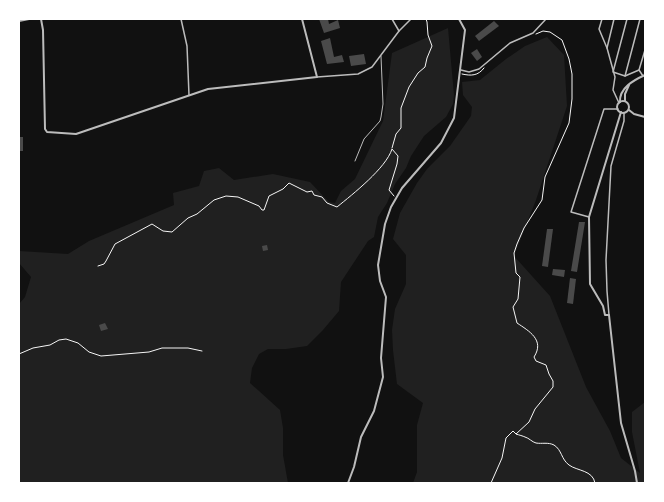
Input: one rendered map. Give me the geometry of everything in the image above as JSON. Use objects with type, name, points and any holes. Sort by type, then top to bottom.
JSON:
[{"type":"street","points":[[19,21],[29,19]]},
{"type":"street","points":[[42,19],[45,129],[47,132],[76,134],[208,89],[358,74],[372,67],[399,31],[411,19]]},
{"type":"street","points":[[181,19],[187,46],[189,96]]},
{"type":"street","points":[[302,19],[317,77]]},
{"type":"street","points":[[392,19],[399,31]]},
{"type":"street","points":[[348,483],[361,437],[374,411],[383,377],[381,358],[386,297],[380,281],[378,265],[384,224],[402,188],[441,143],[450,129],[454,118],[465,30],[459,19]]},
{"type":"street","points":[[460,72],[469,72],[479,69],[510,43],[533,33],[546,19]]},
{"type":"street","points":[[602,19],[599,29],[607,48],[615,82],[613,90],[619,103]]},
{"type":"street","points":[[607,48],[614,19]]},
{"type":"street","points":[[613,72],[627,19]]},
{"type":"street","points":[[625,76],[640,19]]},
{"type":"street","points":[[640,70],[645,50]]},
{"type":"street","points":[[613,72],[625,76],[640,70]]},
{"type":"street","points":[[618,109],[622,93],[630,84],[644,75],[640,70]]},
{"type":"street","points":[[630,84],[625,94],[625,101],[629,105],[629,110],[634,114],[645,117]]},
{"type":"street","points":[[619,103],[625,101]]},
{"type":"street","points":[[589,217],[571,212],[604,109],[618,109],[624,113],[629,110]]},
{"type":"street","points":[[610,314],[605,315],[602,306],[590,284],[589,217],[621,112]]},
{"type":"street","points":[[624,113],[624,121],[611,166],[606,260],[606,291],[610,314],[620,423],[636,471],[637,483]]},
{"type":"lane","points":[[355,161],[364,139],[382,117],[383,104],[381,55]]},
{"type":"path","points":[[98,266],[106,261],[115,244],[138,231],[152,224],[163,231],[172,232],[188,218],[197,214],[214,200],[226,196],[238,197],[259,206],[262,210],[264,210],[269,196],[283,189],[289,183],[306,192],[312,191],[314,196],[322,197],[327,203],[337,207],[354,194],[390,156],[396,134],[401,128],[401,108],[409,87],[418,73],[425,67],[432,46],[428,35],[426,19]]},
{"type":"path","points":[[516,434],[529,422],[535,409],[553,387],[554,381],[549,374],[546,365],[536,361],[534,357],[537,352],[537,341],[533,333],[517,323],[513,307],[518,299],[520,277],[516,272],[514,253],[524,228],[542,200],[545,177],[569,123],[572,94],[572,74],[569,58],[562,40],[550,32],[542,31],[535,34]]},
{"type":"path","points":[[460,72],[470,76],[481,72],[488,64]]},
{"type":"path","points":[[392,149],[398,156],[389,190],[396,198]]},
{"type":"path","points":[[19,354],[33,348],[50,346],[59,340],[66,339],[78,343],[89,352],[101,356],[149,352],[162,348],[188,348],[202,351]]},
{"type":"path","points":[[491,483],[502,458],[506,438],[513,431],[535,443],[548,443],[554,445],[560,450],[563,460],[570,466],[586,471],[595,480],[595,483]]},
{"type":"shaded area","points":[[448,28],[454,95],[453,104],[446,117],[424,136],[411,156],[406,168],[395,184],[387,203],[378,217],[374,237],[368,241],[341,282],[339,311],[307,346],[286,349],[268,349],[259,354],[252,368],[250,383],[280,410],[283,428],[283,455],[288,483],[19,483],[19,304],[25,297],[31,277],[19,263],[19,251],[68,254],[89,241],[174,205],[173,193],[199,186],[204,171],[219,168],[234,180],[273,174],[310,182],[329,202],[335,203],[341,191],[355,179],[383,121],[392,53]]},
{"type":"shaded area","points":[[547,37],[564,55],[567,106],[536,200],[514,256],[550,296],[586,387],[610,431],[621,458],[640,473],[632,432],[632,412],[645,402],[645,483],[413,483],[417,472],[417,425],[423,403],[397,384],[392,330],[395,309],[406,284],[406,255],[393,239],[400,213],[417,183],[427,169],[450,146],[471,116],[472,107],[463,95],[462,82],[480,80],[525,46]]},
{"type":"building","points":[[319,19],[328,19],[329,24],[338,20],[340,28],[324,33]]},
{"type":"building","points":[[494,21],[499,26],[479,41],[475,36]]},
{"type":"building","points":[[330,38],[334,57],[342,55],[344,62],[327,64],[321,41]]},
{"type":"building","points":[[477,49],[482,57],[477,61],[471,53]]},
{"type":"building","points":[[364,54],[366,64],[351,66],[349,56]]},
{"type":"building","points":[[19,137],[23,137],[23,151],[19,151]]},
{"type":"building","points":[[579,222],[585,222],[577,272],[571,271]]},
{"type":"building","points":[[547,229],[553,229],[548,267],[542,266]]},
{"type":"building","points":[[267,245],[268,250],[263,251],[262,246]]},
{"type":"building","points":[[553,269],[565,270],[564,277],[552,275]]},
{"type":"building","points":[[570,278],[576,279],[573,304],[567,303]]},
{"type":"building","points":[[105,323],[108,329],[101,331],[99,325]]}]
